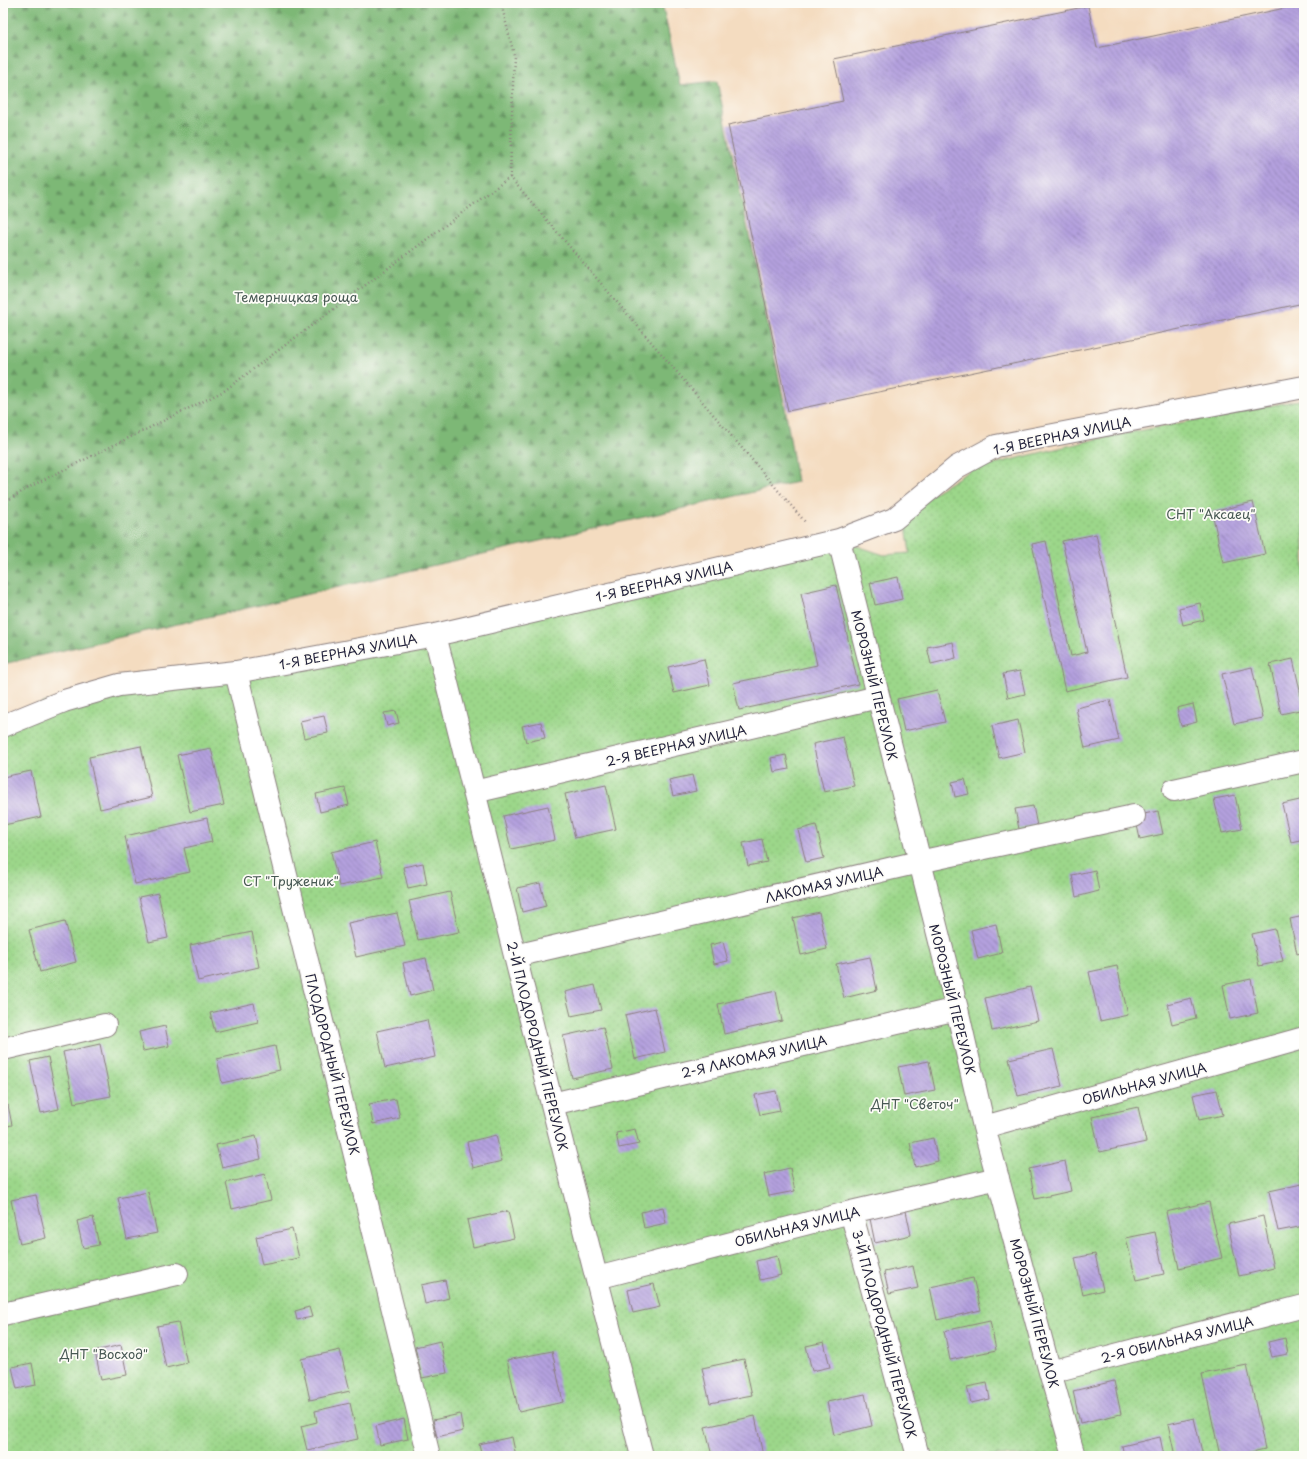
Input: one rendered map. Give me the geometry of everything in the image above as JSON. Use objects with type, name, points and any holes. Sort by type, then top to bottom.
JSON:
[{"type":"street","name":"1-Я ВЕЕРНАЯ УЛИЦА","points":[[3,726],[64,701],[119,686],[236,672],[435,635],[831,542],[894,519],[957,467],[996,446],[1304,387]]},
{"type":"street","name":"МОРОЗНЫЙ ПЕРЕУЛОК","points":[[831,542],[878,697],[957,1009],[984,1127],[1074,1456]]},
{"type":"street","name":"2-Й ПЛОДОРОДНЫЙ ПЕРЕУЛОК","points":[[435,635],[552,1104],[642,1456]]},
{"type":"street","name":"ПЛОДОРОДНЫЙ ПЕРЕУЛОК","points":[[236,672],[429,1456]]},
{"type":"street","name":"2-Я ВЕЕРНАЯ УЛИЦА","points":[[474,792],[878,697]]},
{"type":"street","points":[[1174,790],[1304,761]]},
{"type":"street","name":"ЛАКОМАЯ УЛИЦА","points":[[515,956],[919,862],[1134,816]]},
{"type":"street","name":"2-Я ЛАКОМАЯ УЛИЦА","points":[[552,1104],[957,1009]]},
{"type":"street","points":[[3,1049],[106,1026]]},
{"type":"street","name":"ОБИЛЬНАЯ УЛИЦА","points":[[984,1127],[1304,1038]]},
{"type":"street","name":"ОБИЛЬНАЯ УЛИЦА","points":[[597,1278],[852,1212],[998,1178]]},
{"type":"street","name":"3-Й ПЛОДОРОДНЫЙ ПЕРЕУЛОК","points":[[852,1212],[918,1456]]},
{"type":"street","points":[[3,1314],[178,1274]]},
{"type":"street","name":"2-Я ОБИЛЬНАЯ УЛИЦА","points":[[1050,1372],[1304,1306]]},
{"type":"path","points":[[501,3],[514,55],[510,177],[831,542]]},
{"type":"path","points":[[3,503],[35,484],[224,391],[510,177]]},
{"type":"green space","name":"Темерницкая роща","points":[[3,3],[662,3],[680,85],[717,81],[785,407],[797,482],[3,664]]},
{"type":"green space","points":[[1304,399],[1304,1456],[3,1456],[3,726],[42,703],[431,633],[839,540],[884,555],[910,553],[904,511],[973,469],[1097,439]]},
{"type":"building","points":[[685,3],[703,3],[703,4],[686,7]]},
{"type":"building","points":[[1304,4],[1304,303],[788,411],[728,125],[843,101],[834,59],[1088,6],[1097,48]]},
{"type":"building","points":[[1253,502],[1265,554],[1223,563],[1212,512]]},
{"type":"building","points":[[1096,534],[1127,677],[1065,691],[1032,544],[1046,541],[1071,656],[1087,652],[1062,541]]},
{"type":"building","points":[[898,577],[902,599],[875,605],[870,583]]},
{"type":"building","points":[[836,585],[858,684],[739,710],[733,683],[817,665],[801,593]]},
{"type":"building","points":[[1200,603],[1204,620],[1183,625],[1179,608]]},
{"type":"building","points":[[953,642],[956,658],[931,664],[927,647]]},
{"type":"building","points":[[704,659],[710,685],[674,693],[668,667]]},
{"type":"building","points":[[1293,659],[1304,709],[1281,714],[1270,664]]},
{"type":"building","points":[[1252,667],[1263,718],[1234,724],[1222,674]]},
{"type":"building","points":[[1020,671],[1025,694],[1008,698],[1003,674]]},
{"type":"building","points":[[937,690],[945,722],[904,731],[897,699]]},
{"type":"building","points":[[1110,700],[1119,740],[1085,748],[1076,708]]},
{"type":"building","points":[[1193,704],[1197,722],[1181,726],[1177,708]]},
{"type":"building","points":[[396,711],[399,723],[387,726],[384,713]]},
{"type":"building","points":[[324,716],[328,733],[304,738],[300,721]]},
{"type":"building","points":[[1018,720],[1025,752],[999,758],[992,726]]},
{"type":"building","points":[[541,722],[545,738],[526,742],[522,726]]},
{"type":"building","points":[[843,737],[854,786],[824,792],[813,744]]},
{"type":"building","points":[[141,746],[152,797],[100,809],[89,757]]},
{"type":"building","points":[[211,748],[224,805],[190,812],[177,755]]},
{"type":"building","points":[[786,755],[789,769],[774,772],[771,758]]},
{"type":"building","points":[[31,771],[41,817],[4,825],[3,777]]},
{"type":"building","points":[[692,775],[696,791],[673,796],[669,780]]},
{"type":"building","points":[[965,779],[969,794],[955,797],[952,782]]},
{"type":"building","points":[[606,785],[616,829],[575,838],[565,794]]},
{"type":"building","points":[[345,788],[349,805],[320,812],[316,794]]},
{"type":"building","points":[[1235,795],[1242,829],[1222,833],[1214,799]]},
{"type":"building","points":[[1304,799],[1304,839],[1291,842],[1282,804]]},
{"type":"building","points":[[548,806],[555,840],[511,849],[503,816]]},
{"type":"building","points":[[1033,806],[1037,826],[1019,829],[1015,809]]},
{"type":"building","points":[[1158,811],[1163,834],[1140,839],[1135,816]]},
{"type":"building","points":[[207,818],[212,842],[184,848],[190,872],[135,884],[125,836]]},
{"type":"building","points":[[816,825],[824,858],[806,862],[798,830]]},
{"type":"building","points":[[762,839],[767,862],[748,866],[743,843]]},
{"type":"building","points":[[375,842],[383,877],[339,886],[331,852]]},
{"type":"building","points":[[423,863],[427,884],[408,888],[403,867]]},
{"type":"building","points":[[1095,870],[1099,891],[1076,897],[1072,875]]},
{"type":"building","points":[[540,883],[546,906],[522,912],[517,888]]},
{"type":"building","points":[[450,892],[459,932],[418,940],[409,901]]},
{"type":"building","points":[[158,893],[168,938],[149,942],[139,897]]},
{"type":"building","points":[[819,912],[827,949],[801,955],[793,918]]},
{"type":"building","points":[[397,913],[405,946],[356,957],[348,923]]},
{"type":"building","points":[[1304,916],[1304,952],[1297,954],[1290,919]]},
{"type":"building","points":[[65,921],[76,962],[40,972],[29,930]]},
{"type":"building","points":[[996,924],[1002,953],[978,959],[971,930]]},
{"type":"building","points":[[1275,929],[1283,961],[1259,966],[1252,934]]},
{"type":"building","points":[[252,932],[259,967],[198,981],[190,945]]},
{"type":"building","points":[[723,942],[728,961],[714,964],[710,945]]},
{"type":"building","points":[[870,957],[877,990],[844,998],[836,964]]},
{"type":"building","points":[[426,958],[433,990],[410,996],[403,963]]},
{"type":"building","points":[[1117,966],[1128,1015],[1100,1021],[1089,972]]},
{"type":"building","points":[[1251,979],[1258,1013],[1230,1019],[1223,985]]},
{"type":"building","points":[[595,985],[601,1010],[571,1016],[565,992]]},
{"type":"building","points":[[1030,987],[1038,1021],[992,1031],[985,998]]},
{"type":"building","points":[[776,991],[782,1021],[724,1034],[718,1004]]},
{"type":"building","points":[[1191,998],[1196,1018],[1172,1024],[1167,1004]]},
{"type":"building","points":[[254,1003],[258,1022],[215,1032],[210,1013]]},
{"type":"building","points":[[655,1008],[665,1052],[635,1059],[625,1015]]},
{"type":"building","points":[[427,1020],[435,1057],[385,1068],[377,1031]]},
{"type":"building","points":[[165,1026],[169,1046],[143,1051],[139,1032]]},
{"type":"building","points":[[603,1027],[613,1069],[572,1078],[563,1036]]},
{"type":"building","points":[[100,1044],[111,1096],[74,1103],[63,1052]]},
{"type":"building","points":[[275,1046],[280,1070],[222,1083],[217,1059]]},
{"type":"building","points":[[1053,1049],[1062,1086],[1018,1096],[1009,1059]]},
{"type":"building","points":[[48,1057],[59,1109],[41,1113],[30,1061]]},
{"type":"building","points":[[929,1061],[935,1090],[904,1096],[898,1067]]},
{"type":"building","points":[[1217,1090],[1223,1115],[1199,1120],[1193,1095]]},
{"type":"building","points":[[776,1091],[780,1111],[760,1115],[755,1095]]},
{"type":"building","points":[[396,1099],[400,1118],[373,1124],[369,1104]]},
{"type":"building","points":[[8,1105],[12,1125],[3,1127],[3,1106]]},
{"type":"building","points":[[1138,1107],[1146,1142],[1100,1152],[1092,1117]]},
{"type":"building","points":[[635,1129],[639,1144],[619,1148],[616,1133]]},
{"type":"building","points":[[496,1135],[502,1161],[473,1168],[467,1142]]},
{"type":"building","points":[[256,1136],[261,1159],[222,1168],[216,1145]]},
{"type":"building","points":[[933,1138],[938,1161],[915,1167],[910,1143]]},
{"type":"building","points":[[1065,1161],[1071,1191],[1035,1199],[1029,1169]]},
{"type":"building","points":[[790,1168],[795,1191],[769,1196],[764,1174]]},
{"type":"building","points":[[265,1174],[271,1200],[232,1209],[226,1183]]},
{"type":"building","points":[[1302,1184],[1304,1192],[1304,1226],[1278,1231],[1269,1191]]},
{"type":"building","points":[[148,1192],[157,1233],[127,1239],[118,1198]]},
{"type":"building","points":[[36,1195],[46,1238],[20,1244],[11,1200]]},
{"type":"building","points":[[1209,1202],[1222,1258],[1179,1268],[1166,1212]]},
{"type":"building","points":[[905,1206],[911,1235],[875,1243],[869,1214]]},
{"type":"building","points":[[663,1207],[666,1223],[644,1228],[641,1212]]},
{"type":"building","points":[[508,1211],[514,1238],[473,1247],[467,1220]]},
{"type":"building","points":[[1263,1216],[1274,1268],[1239,1276],[1228,1224]]},
{"type":"building","points":[[93,1217],[99,1245],[83,1248],[77,1221]]},
{"type":"building","points":[[292,1229],[299,1258],[262,1265],[256,1237]]},
{"type":"building","points":[[1155,1232],[1164,1274],[1136,1280],[1126,1238]]},
{"type":"building","points":[[1095,1254],[1103,1290],[1083,1295],[1075,1258]]},
{"type":"building","points":[[777,1256],[781,1275],[760,1280],[756,1261]]},
{"type":"building","points":[[913,1266],[918,1288],[889,1294],[884,1272]]},
{"type":"building","points":[[973,1278],[981,1310],[937,1320],[930,1287]]},
{"type":"building","points":[[445,1280],[449,1298],[425,1304],[421,1285]]},
{"type":"building","points":[[654,1284],[660,1307],[633,1313],[628,1290]]},
{"type":"building","points":[[309,1307],[312,1317],[297,1320],[295,1311]]},
{"type":"building","points":[[990,1321],[996,1350],[950,1360],[944,1331]]},
{"type":"building","points":[[178,1322],[187,1363],[166,1368],[157,1326]]},
{"type":"building","points":[[1285,1338],[1288,1354],[1272,1357],[1268,1342]]},
{"type":"building","points":[[440,1341],[447,1373],[422,1378],[415,1347]]},
{"type":"building","points":[[824,1342],[830,1367],[812,1371],[806,1346]]},
{"type":"building","points":[[121,1345],[127,1375],[101,1380],[95,1351]]},
{"type":"building","points":[[340,1350],[350,1391],[310,1400],[301,1359]]},
{"type":"building","points":[[552,1351],[563,1402],[519,1412],[507,1360]]},
{"type":"building","points":[[744,1359],[752,1395],[710,1403],[702,1368]]},
{"type":"building","points":[[32,1363],[36,1385],[17,1389],[12,1367]]},
{"type":"building","points":[[1247,1365],[1265,1449],[1233,1456],[1220,1456],[1202,1374]]},
{"type":"building","points":[[1114,1381],[1121,1414],[1080,1423],[1073,1391]]},
{"type":"building","points":[[987,1383],[990,1399],[971,1403],[967,1387]]},
{"type":"building","points":[[865,1394],[872,1426],[834,1435],[827,1402]]},
{"type":"building","points":[[350,1403],[358,1439],[307,1450],[301,1426],[317,1422],[315,1411]]},
{"type":"building","points":[[460,1414],[463,1431],[437,1437],[433,1420]]},
{"type":"building","points":[[755,1416],[763,1456],[712,1456],[705,1427]]},
{"type":"building","points":[[1194,1418],[1203,1456],[1175,1456],[1168,1424]]},
{"type":"building","points":[[404,1419],[408,1439],[380,1445],[376,1426]]},
{"type":"building","points":[[512,1437],[516,1456],[482,1456],[479,1444]]},
{"type":"building","points":[[1160,1437],[1164,1456],[1124,1456],[1122,1446]]},
{"type":"park label","name":"СНТ \"Аксаец\"","points":[[1211,513]]},
{"type":"park label","name":"СТ \"Труженик\"","points":[[291,880]]},
{"type":"park label","name":"ДНТ \"Светоч\"","points":[[915,1103]]},
{"type":"park label","name":"ДНТ \"Восход\"","points":[[104,1353]]}]
